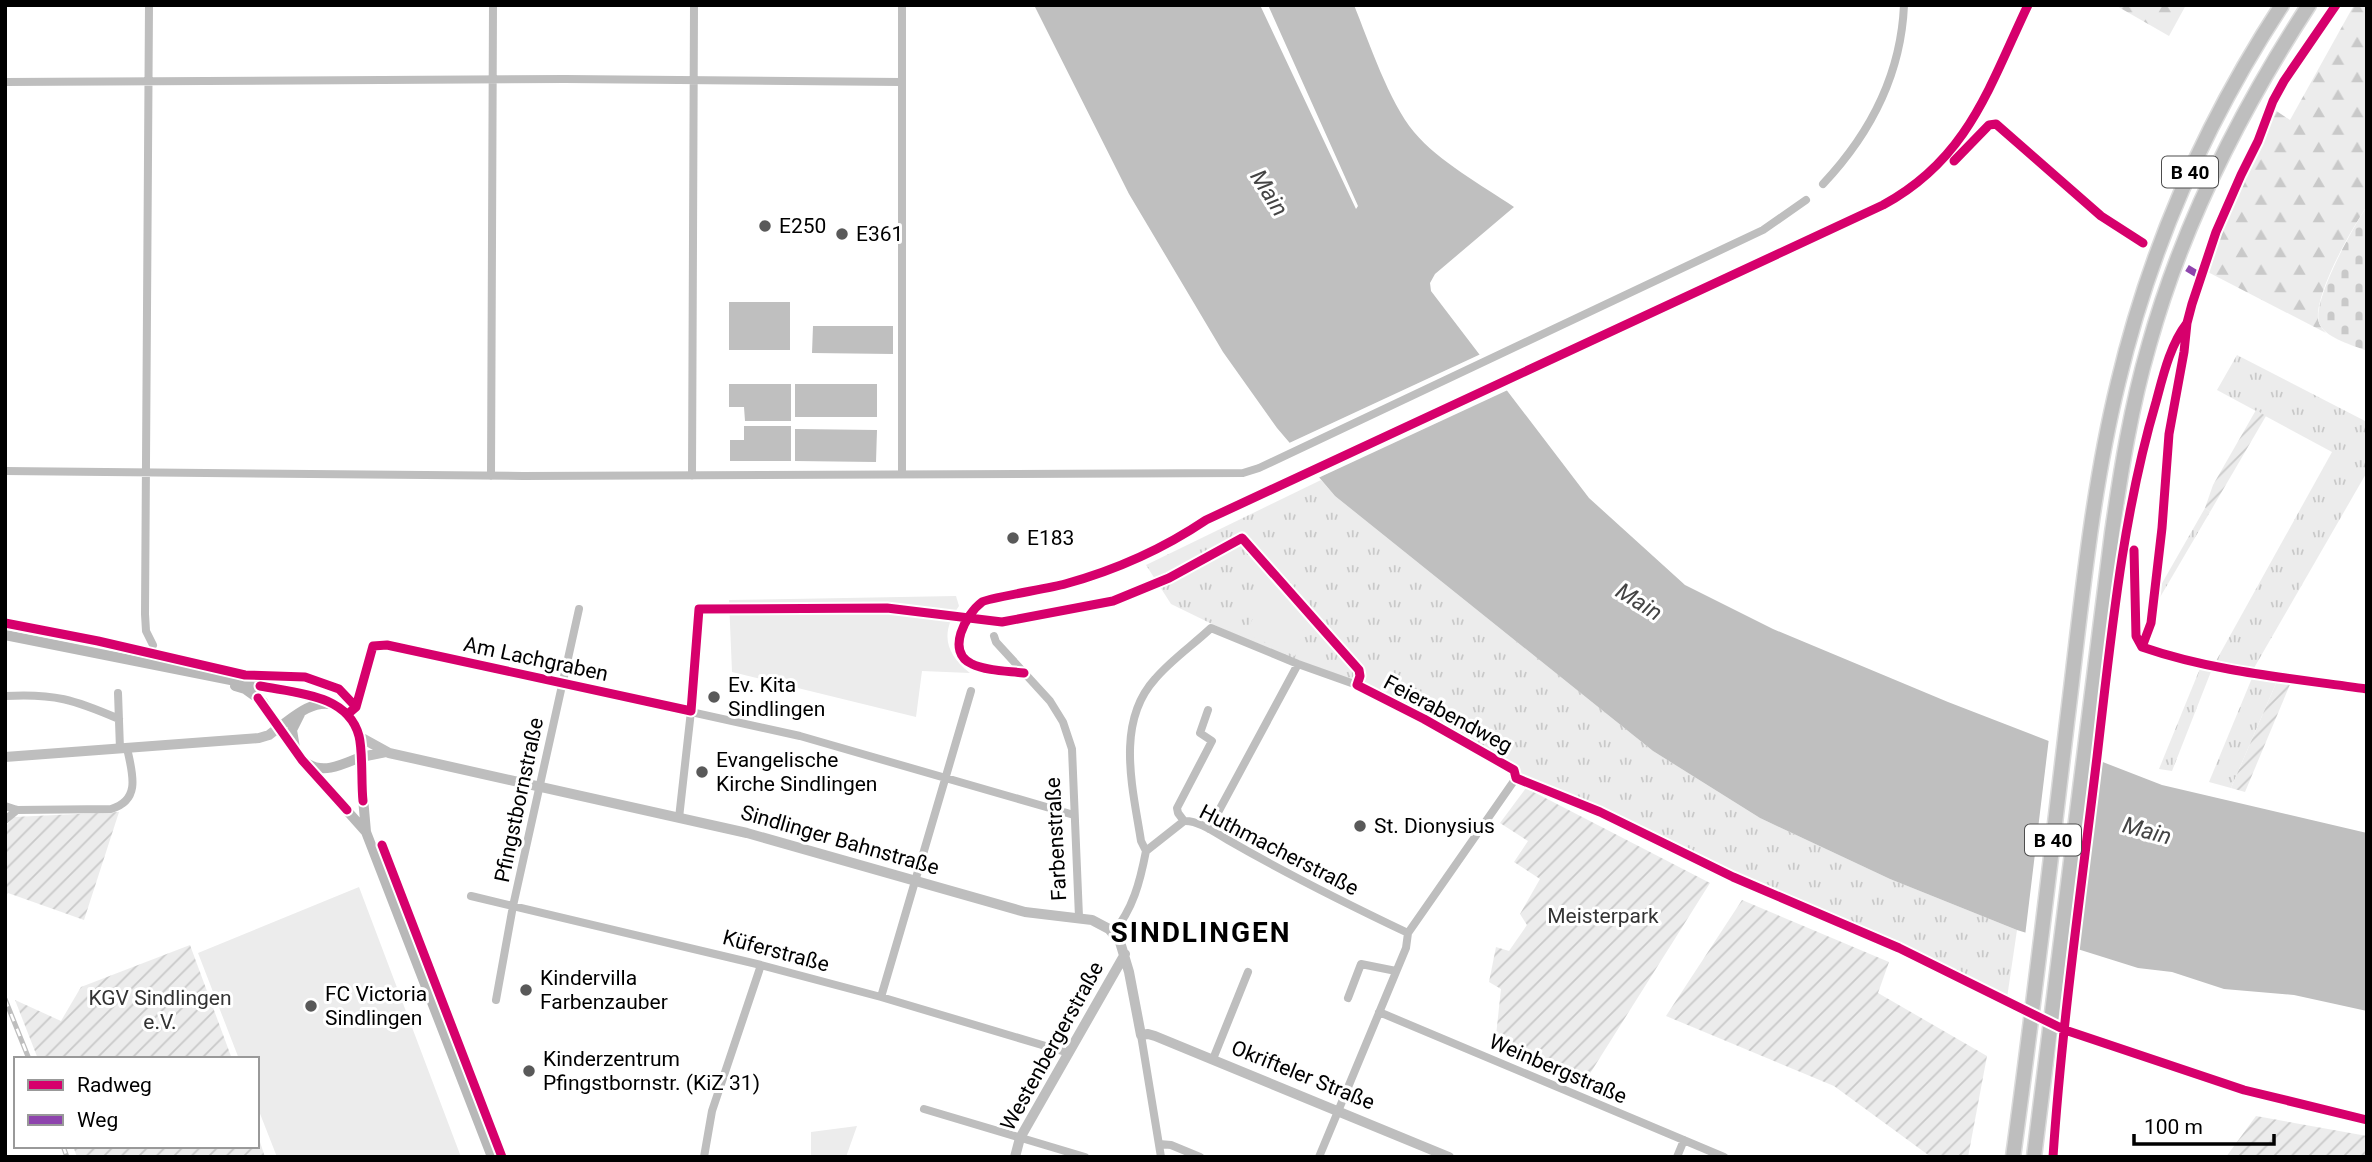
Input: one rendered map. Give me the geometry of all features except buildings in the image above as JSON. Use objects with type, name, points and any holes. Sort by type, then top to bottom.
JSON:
[{"type":"highway","name":"B 40","points":[[2013,1157],[2090,534],[2118,382],[2150,269],[2174,208],[2208,133],[2282,5]]},
{"type":"highway","name":"B 40","points":[[2034,1157],[2100,622],[2126,446],[2148,345],[2189,227],[2223,152],[2260,84],[2309,5]]},
{"type":"main road","points":[[5,635],[320,698],[349,713],[359,734],[366,832],[492,1157]]},
{"type":"main road","points":[[209,676],[245,689],[258,698],[299,756],[366,832]]},
{"type":"main road","points":[[278,728],[302,710],[321,703],[335,705]]},
{"type":"main road","points":[[302,710],[292,730],[299,756],[319,768],[327,769],[360,757]]},
{"type":"main road","points":[[340,765],[353,753],[359,734]]},
{"type":"street","points":[[149,5],[145,614],[146,631],[153,645]]},
{"type":"street","points":[[491,476],[492,5]]},
{"type":"street","points":[[692,476],[694,5]]},
{"type":"street","points":[[902,5],[902,473]]},
{"type":"street","points":[[1823,184],[1856,146],[1883,98],[1900,44],[1904,5]]},
{"type":"street","points":[[5,82],[565,79],[901,82]]},
{"type":"street","points":[[5,471],[491,476],[1243,473],[1259,468],[1626,297],[1763,230],[1806,201]]},
{"type":"street","name":"Pfingstbornstraße","points":[[496,1000],[513,906],[579,609]]},
{"type":"street","points":[[678,818],[691,711],[699,609]]},
{"type":"street","name":"Feierabendweg","points":[[1146,851],[1139,830],[1129,753],[1134,721],[1154,679],[1211,628],[1357,685],[1514,770],[1516,778],[1408,933]]},
{"type":"street","name":"Farbenstraße","points":[[994,636],[996,642],[1050,701],[1063,722],[1072,749],[1079,917],[1098,922],[1113,933]]},
{"type":"street","name":"Am Lachgraben","points":[[349,713],[356,707],[373,646],[387,645],[800,736],[1074,815]]},
{"type":"street","points":[[1209,829],[1298,664]]},
{"type":"street","points":[[986,667],[1024,673]]},
{"type":"street","points":[[881,997],[971,691]]},
{"type":"street","points":[[5,806],[17,810],[111,809],[127,802],[132,792],[133,778],[124,748],[118,693]]},
{"type":"street","points":[[5,696],[58,696],[120,719]]},
{"type":"street","points":[[1184,821],[1177,808],[1212,741],[1200,733],[1208,710]]},
{"type":"street","points":[[5,757],[259,738],[278,728]]},
{"type":"street","name":"Sindlinger Bahnstraße","points":[[359,734],[386,752],[747,833],[1025,912],[1079,917]]},
{"type":"street","name":"Sindlinger Bahnstraße","points":[[360,757],[386,752]]},
{"type":"street","points":[[5,820],[17,810]]},
{"type":"street","name":"Huthmacherstraße","points":[[1146,851],[1184,821],[1189,821],[1209,829],[1286,873],[1408,933]]},
{"type":"street","points":[[1146,851],[1140,884],[1131,907],[1113,933],[1125,954],[1161,1157]]},
{"type":"street","name":"Küferstraße","points":[[471,896],[761,965],[881,997],[1069,1053]]},
{"type":"street","points":[[1319,1157],[1406,948],[1408,933]]},
{"type":"street","name":"Westenbergerstraße","points":[[1015,1157],[1020,1138],[1125,954]]},
{"type":"street","points":[[1348,998],[1361,964],[1396,971]]},
{"type":"street","points":[[704,1157],[712,1111],[761,965]]},
{"type":"street","points":[[1213,1059],[1248,972]]},
{"type":"street","name":"Weinbergstraße","points":[[1379,1012],[1724,1157]]},
{"type":"street","name":"Okrifteler Straße","points":[[1141,1035],[1148,1034],[1213,1059],[1449,1157]]},
{"type":"street","points":[[924,1109],[1085,1157]]},
{"type":"street","points":[[1677,1157],[1684,1140]]},
{"type":"street","points":[[1159,1144],[1171,1145],[1200,1157]]},
{"type":"green space","points":[[2115,5],[2186,5],[2169,36]]},
{"type":"green space","points":[[2354,5],[2367,5],[2367,206],[2328,277],[2318,319],[2326,333],[2202,269],[2215,231],[2263,139],[2272,108],[2290,120]]},
{"type":"green space","points":[[2367,206],[2367,351],[2329,334],[2320,325],[2318,315],[2335,266]]},
{"type":"green space","points":[[2237,355],[2367,422],[2367,472],[2254,668],[2216,661],[2332,452],[2217,390]]},
{"type":"green space","points":[[2256,410],[2266,416],[2210,512],[2205,508],[2213,485]]},
{"type":"green space","points":[[1321,480],[1335,496],[1653,751],[1760,818],[1890,879],[2017,930],[2007,998],[1901,945],[1598,809],[1518,777],[1516,768],[1396,701],[1296,661],[1171,604],[1146,565]]},
{"type":"green space","points":[[2205,508],[2210,512],[2159,599],[2161,585]]},
{"type":"green space","points":[[1275,578],[1308,614],[1295,656],[1245,633]]},
{"type":"green space","points":[[956,596],[959,606],[949,625],[948,642],[955,658],[970,673],[922,671],[916,717],[732,672],[729,600]]},
{"type":"green space","points":[[2201,666],[2212,669],[2172,771],[2159,769]]},
{"type":"green space","points":[[2252,678],[2277,681],[2231,788],[2209,782]]},
{"type":"green space","points":[[2277,681],[2291,682],[2245,792],[2231,788]]},
{"type":"green space","name":"Meisterpark","points":[[1526,788],[1710,883],[1584,1083],[1495,1045],[1501,989],[1489,982],[1496,947],[1509,951],[1527,925],[1520,914],[1540,879],[1514,862],[1528,841],[1500,823]]},
{"type":"green space","points":[[119,812],[84,920],[8,893],[5,897],[5,827],[14,817]]},
{"type":"green space","name":"FC Victoria Sindlingen","points":[[359,887],[461,1157],[277,1157],[259,1111],[259,1057],[238,1057],[198,953]]},
{"type":"green space","points":[[1742,900],[1889,962],[1878,993],[1987,1056],[1968,1157],[1931,1157],[1834,1086],[1666,1016]]},
{"type":"green space","name":"KGV Sindlingen e.V.","points":[[190,945],[231,1057],[37,1057],[15,1000],[61,1021],[81,987]]},
{"type":"green space","points":[[2256,1116],[2367,1136],[2367,1157],[2226,1157]]},
{"type":"green space","points":[[857,1126],[846,1157],[811,1157],[811,1132]]},
{"type":"green space","points":[[259,1139],[265,1157],[77,1157],[74,1148],[259,1148]]},
{"type":"water","name":"Main","points":[[1034,5],[1260,5],[1356,209],[1358,206],[1268,5],[1354,5],[1396,105],[1414,132],[1448,163],[1514,207],[1435,274],[1430,283],[1431,291],[1589,498],[1685,585],[1773,629],[1948,702],[2162,785],[2367,833],[2367,1011],[2294,995],[2224,989],[2172,972],[2138,968],[2017,930],[1890,879],[1760,818],[1653,751],[1335,496],[1277,428],[1223,352],[1129,194]]},
{"type":"water","points":[[729,302],[790,302],[790,350],[729,350]]},
{"type":"water","points":[[813,326],[893,326],[893,354],[812,353]]},
{"type":"water","points":[[729,384],[791,384],[791,421],[745,421],[744,407],[729,407]]},
{"type":"water","points":[[795,384],[877,384],[877,417],[795,417]]},
{"type":"water","points":[[744,426],[791,426],[791,461],[730,461],[730,440],[744,440]]},
{"type":"water","points":[[795,429],[877,430],[876,462],[795,461]]},
{"type":"pier","points":[[1483,353],[1510,389],[1316,479],[1287,444]]},
{"type":"pier","points":[[2049,738],[2100,757],[2076,952],[2025,936]]},
{"type":"railway","points":[[5,999],[28,1057]]},
{"type":"railway","points":[[64,1148],[67,1157]]},
{"type":"marked path","points":[[2187,268],[2202,277]]},
{"type":"cycle path","points":[[1024,673],[984,668],[964,658],[960,651],[961,633],[970,615],[982,602],[1065,584],[1138,558],[1206,520],[1883,205],[1912,187],[1936,166],[1973,118],[2028,5]]},
{"type":"cycle path","points":[[2142,647],[2151,623],[2169,434],[2192,304],[2216,232],[2258,141],[2273,101],[2336,5]]},
{"type":"cycle path","points":[[1954,161],[1989,125],[1996,124],[2101,216],[2143,243]]},
{"type":"cycle path","points":[[2053,1157],[2072,957],[2126,533],[2144,445],[2164,371],[2176,341],[2187,323]]},
{"type":"cycle path","points":[[349,713],[356,707],[373,646],[387,645],[691,711],[699,609],[887,608],[1002,622],[1113,601],[1169,578],[1242,538],[1359,670],[1357,685],[1514,770],[1516,778],[1600,812],[1733,877],[1899,948],[2065,1030],[2244,1090],[2367,1120]]},
{"type":"cycle path","points":[[2134,550],[2136,636],[2142,647]]},
{"type":"cycle path","points":[[5,623],[98,641],[245,675],[305,677],[339,689],[356,707]]},
{"type":"cycle path","points":[[2142,647],[2197,663],[2367,689]]},
{"type":"cycle path","points":[[260,686],[319,698],[344,711],[359,736],[363,801]]},
{"type":"cycle path","points":[[258,698],[302,760],[347,810]]},
{"type":"cycle path","points":[[382,845],[502,1157]]},
{"type":"place","name":"E250","points":[[765,226]]},
{"type":"place","name":"E361","points":[[842,234]]},
{"type":"place","name":"E183","points":[[1013,538]]},
{"type":"place","name":"Ev. Kita Sindlingen","points":[[714,697]]},
{"type":"place","name":"Evangelische Kirche Sindlingen","points":[[702,772]]},
{"type":"place","name":"St. Dionysius","points":[[1360,826]]},
{"type":"place","name":"Kindervilla Farbenzauber","points":[[526,990]]},
{"type":"place","name":"FC Victoria Sindlingen","points":[[311,1006]]},
{"type":"place","name":"Kinderzentrum Pfingstbornstr. (KiZ 31)","points":[[529,1071]]},
{"type":"district","name":"SINDLINGEN","points":[[1201,932]]}]
